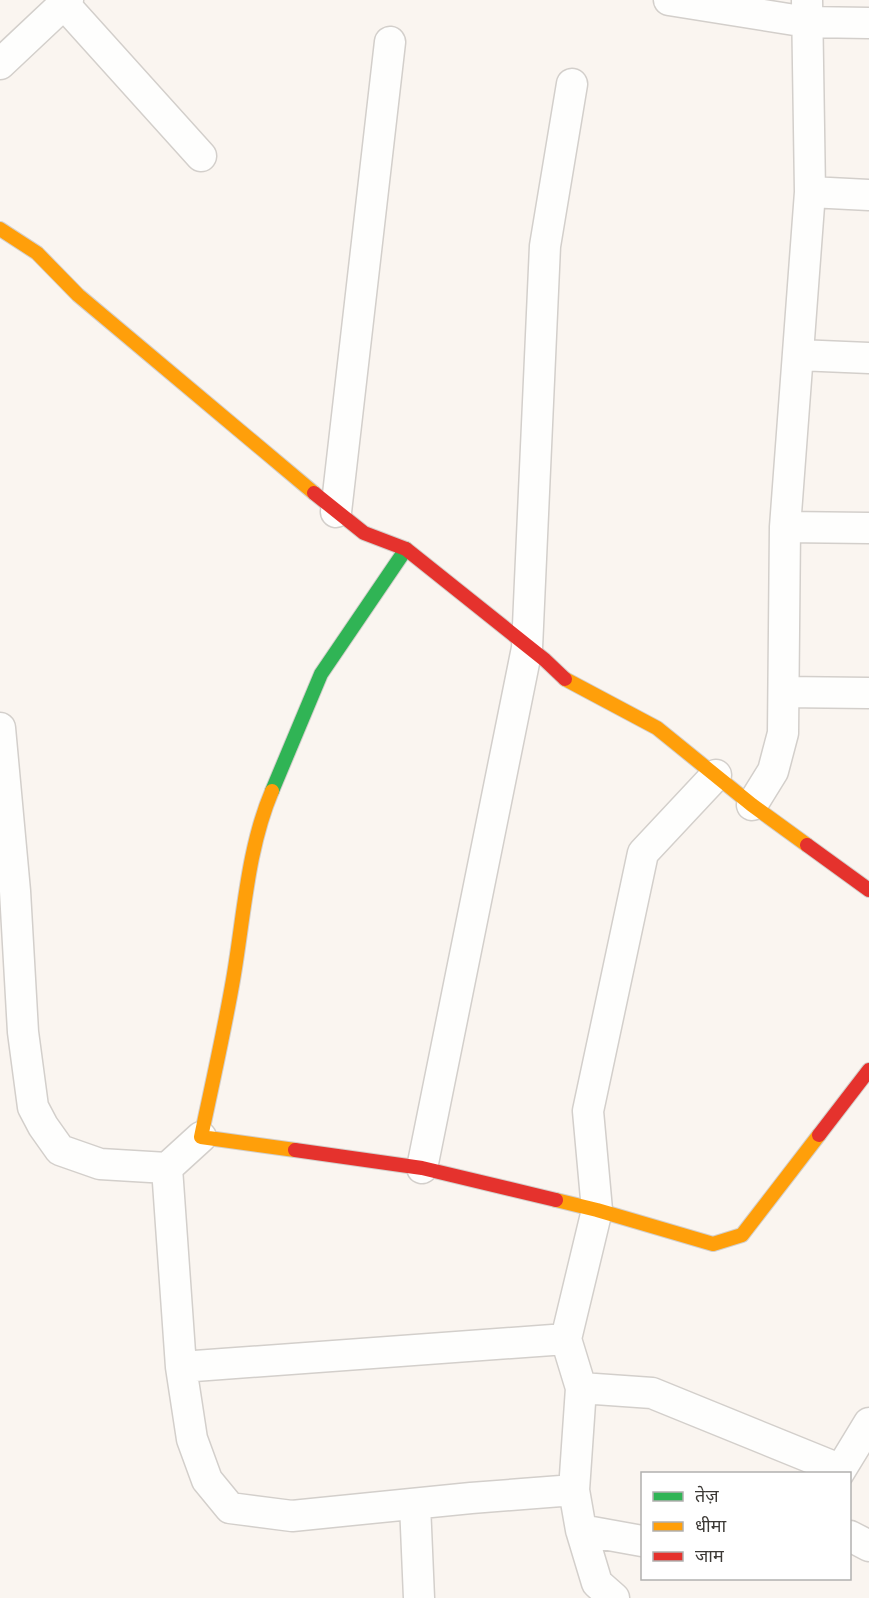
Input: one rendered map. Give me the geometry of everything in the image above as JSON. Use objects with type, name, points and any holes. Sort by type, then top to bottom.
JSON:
[{"type":"street","points":[[669,0],[807,11],[869,23]]},
{"type":"street","points":[[0,64],[66,2],[201,156]]},
{"type":"street","points":[[752,805],[773,771],[783,733],[785,527],[810,192],[807,11]]},
{"type":"street","points":[[336,512],[390,42]]},
{"type":"street","points":[[422,1168],[527,648],[545,246],[572,84]]},
{"type":"street","points":[[810,192],[869,195]]},
{"type":"street","points":[[0,229],[37,253],[78,296],[336,512],[364,533],[405,549],[545,660],[566,680],[657,728],[752,805],[869,890]]},
{"type":"street","points":[[798,355],[869,358]]},
{"type":"street","points":[[785,527],[869,528]]},
{"type":"street","points":[[0,728],[11,1033],[33,1107],[60,1150],[100,1164],[167,1168],[201,1137],[233,981],[254,847],[265,807],[321,674],[405,549]]},
{"type":"street","points":[[784,692],[869,693]]},
{"type":"street","points":[[614,1598],[597,1583],[581,1530],[574,1490],[581,1388],[566,1339],[597,1210],[588,1111],[643,853],[716,775]]},
{"type":"street","points":[[201,1137],[422,1168],[597,1210],[713,1244],[742,1235],[869,1070]]},
{"type":"street","points":[[167,1168],[182,1367],[192,1439],[207,1480],[230,1508],[292,1516],[574,1490]]},
{"type":"street","points":[[182,1367],[566,1339]]},
{"type":"street","points":[[581,1388],[652,1393],[838,1471],[869,1423]]},
{"type":"street","points":[[414,1504],[419,1598]]},
{"type":"street","points":[[581,1530],[641,1541]]},
{"type":"street","points":[[851,1537],[869,1546]]},
{"type":"traffic: fast","points":[[272,791],[321,674],[406,549]]},
{"type":"traffic: slow","points":[[0,229],[37,253],[78,295],[314,493]]},
{"type":"traffic: slow","points":[[565,679],[657,728],[752,805],[807,845]]},
{"type":"traffic: slow","points":[[272,791],[257,837],[247,884],[237,956],[201,1137],[295,1150]]},
{"type":"traffic: slow","points":[[556,1200],[713,1244],[742,1235],[819,1135]]},
{"type":"traffic: jam","points":[[314,493],[364,533],[406,549],[545,660],[565,679]]},
{"type":"traffic: jam","points":[[807,845],[869,890]]},
{"type":"traffic: jam","points":[[819,1135],[869,1070]]},
{"type":"traffic: jam","points":[[295,1150],[422,1168],[556,1200]]}]
